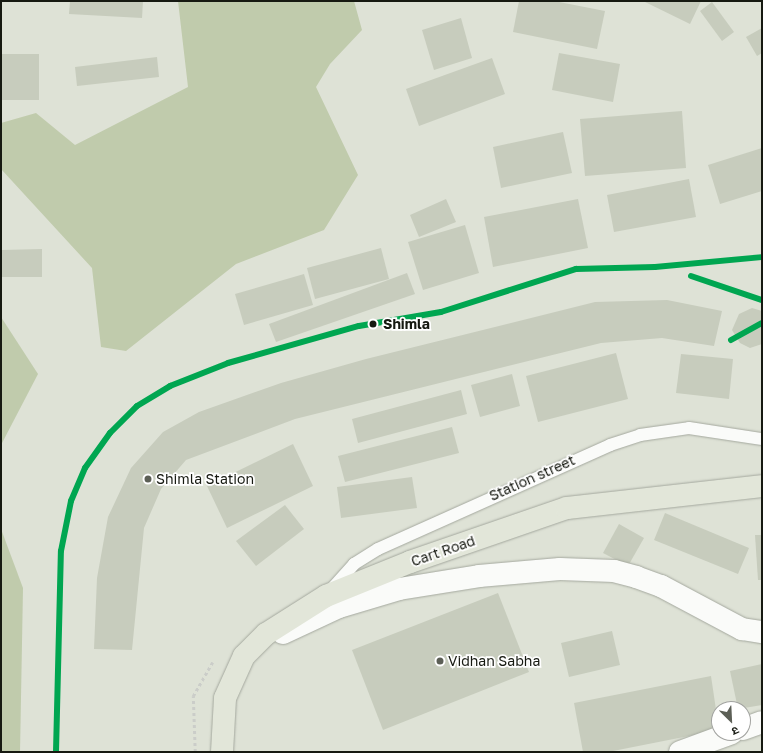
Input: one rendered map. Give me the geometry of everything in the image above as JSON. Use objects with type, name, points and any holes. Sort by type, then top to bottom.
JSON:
[{"type":"main road","name":"Cart Road","points":[[222,752],[225,698],[244,656],[266,634],[326,596],[410,562],[568,508],[762,486]]},
{"type":"street","points":[[244,656],[300,624],[372,596],[438,582],[552,569],[614,571],[636,577],[661,586],[730,624],[762,632]]},
{"type":"street","points":[[751,726],[762,722]]},
{"type":"street","points":[[680,752],[711,741]]},
{"type":"lane","name":"Station street","points":[[326,596],[354,564],[378,549],[610,445],[640,435],[688,428],[762,439]]},
{"type":"green space","points":[[178,1],[354,1],[362,30],[330,64],[316,87],[358,175],[324,230],[236,264],[126,351],[101,347],[92,268],[1,169],[1,123],[36,113],[75,145],[188,87]]},
{"type":"green space","points":[[1,317],[38,374],[1,445]]},
{"type":"green space","points":[[1,529],[23,588],[20,752],[1,752]]},
{"type":"building","points":[[70,1],[143,1],[142,18],[69,14]]},
{"type":"building","points":[[519,1],[554,1],[605,11],[597,49],[513,32]]},
{"type":"building","points":[[643,1],[701,1],[690,24]]},
{"type":"building","points":[[712,2],[734,32],[722,41],[700,11]]},
{"type":"building","points":[[461,18],[472,58],[434,70],[422,30]]},
{"type":"building","points":[[762,28],[762,53],[757,56],[746,37]]},
{"type":"building","points":[[559,53],[620,64],[613,102],[552,90]]},
{"type":"building","points":[[1,54],[39,54],[39,100],[1,100]]},
{"type":"building","points":[[157,57],[159,77],[77,86],[75,67]]},
{"type":"building","points":[[492,58],[505,94],[419,126],[406,89]]},
{"type":"building","points":[[682,111],[686,168],[585,176],[580,119]]},
{"type":"building","points":[[563,132],[572,173],[501,188],[493,147]]},
{"type":"building","points":[[762,148],[762,191],[720,204],[708,165]]},
{"type":"building","points":[[689,179],[696,217],[614,232],[607,195]]},
{"type":"building","points":[[446,199],[456,222],[419,237],[410,215]]},
{"type":"building","points":[[578,199],[588,248],[493,267],[484,217]]},
{"type":"building","points":[[465,225],[479,273],[423,290],[408,242]]},
{"type":"building","points":[[381,248],[389,279],[315,299],[307,268]]},
{"type":"building","points":[[42,249],[42,277],[2,277],[2,250]]},
{"type":"building","points":[[407,273],[415,294],[276,342],[269,324]]},
{"type":"building","points":[[304,274],[313,305],[244,325],[235,294]]},
{"type":"building","name":"Shimla Station","points":[[667,300],[722,311],[714,346],[662,338],[601,343],[295,419],[186,460],[161,489],[144,528],[132,650],[94,649],[97,578],[108,517],[131,468],[163,432],[199,412],[281,383],[366,359],[595,302]]},
{"type":"building","points":[[752,308],[762,311],[762,344],[750,348],[740,343],[732,330],[739,314]]},
{"type":"building","points":[[616,353],[628,399],[538,422],[526,376]]},
{"type":"building","points":[[681,354],[733,359],[729,399],[676,393]]},
{"type":"building","points":[[512,374],[520,406],[480,417],[471,385]]},
{"type":"building","points":[[461,390],[467,414],[358,443],[352,419]]},
{"type":"building","points":[[452,427],[459,453],[345,482],[338,456]]},
{"type":"building","points":[[293,444],[313,486],[227,528],[207,486]]},
{"type":"building","points":[[412,477],[417,508],[341,518],[337,487]]},
{"type":"building","points":[[285,505],[304,529],[256,566],[236,541]]},
{"type":"building","points":[[665,513],[749,548],[738,574],[654,540]]},
{"type":"building","points":[[619,524],[644,538],[628,566],[603,553]]},
{"type":"building","points":[[755,535],[762,535],[762,580],[758,580]]},
{"type":"building","name":"Vidhan Sabha","points":[[498,593],[529,672],[383,730],[352,650]]},
{"type":"building","points":[[612,631],[620,665],[569,677],[561,643]]},
{"type":"building","points":[[762,664],[762,705],[751,707],[751,701],[736,701],[730,671]]},
{"type":"building","points":[[711,676],[715,701],[711,701],[711,732],[608,752],[583,752],[574,703]]},
{"type":"transit line","points":[[56,752],[61,551],[71,501],[85,468],[110,433],[137,406],[170,386],[228,363],[359,326],[441,312],[576,269],[655,267],[762,257]]},
{"type":"transit line","points":[[691,276],[762,300]]},
{"type":"transit line","points":[[731,340],[762,323]]},
{"type":"place","name":"Shimla","points":[[373,324]]},
{"type":"place","name":"Shimla Station","points":[[148,479]]},
{"type":"place","name":"Vidhan Sabha","points":[[440,661]]}]
